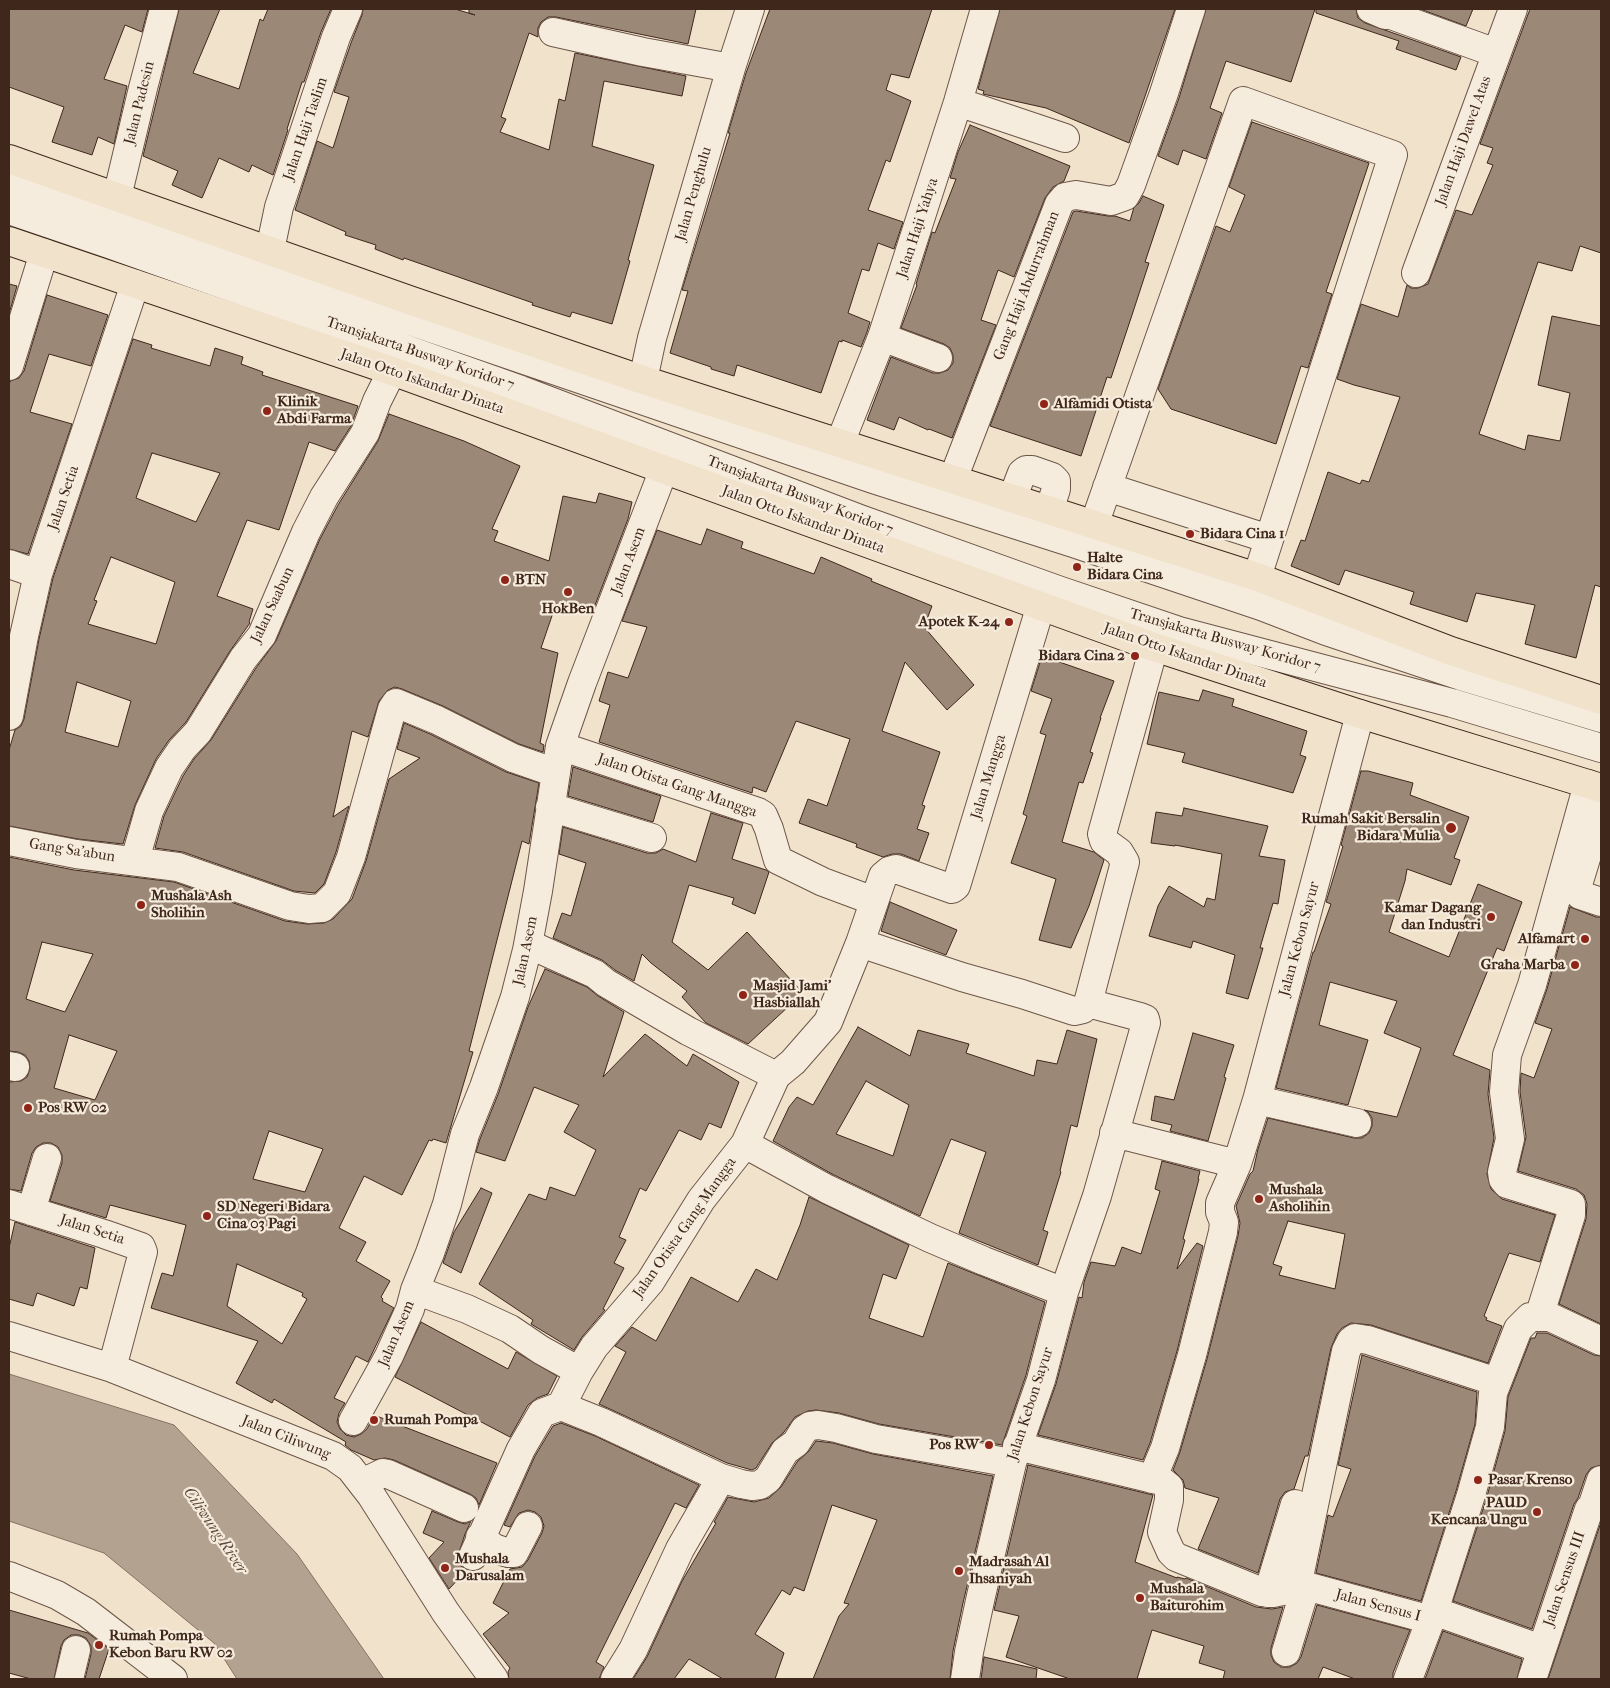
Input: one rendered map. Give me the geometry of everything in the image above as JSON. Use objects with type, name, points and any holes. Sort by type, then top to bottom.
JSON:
[{"type":"main road","points":[[9,159],[643,380],[1266,580],[1451,651],[1601,700]]},
{"type":"main road","name":"Jalan Otto Iskandar Dinata","points":[[9,241],[392,371],[1154,647],[1360,714],[1595,786]]},
{"type":"street","name":"Jalan Padesin","points":[[117,197],[164,9]]},
{"type":"street","name":"Jalan Haji Taslim","points":[[270,250],[280,207],[336,37],[348,9]]},
{"type":"street","name":"Jalan Penghulu","points":[[643,380],[652,338],[750,9]]},
{"type":"street","name":"Jalan Haji Yahya","points":[[840,443],[882,337],[958,102],[985,9]]},
{"type":"street","name":"Gang Haji Abdurrahman","points":[[953,479],[1059,204],[1064,197],[1076,195],[1111,202],[1125,196],[1131,185],[1164,93],[1191,9]]},
{"type":"street","name":"Jalan Haji Dawel Atas","points":[[1416,273],[1513,9]]},
{"type":"street","points":[[1385,11],[1496,53]]},
{"type":"street","points":[[553,32],[644,52],[731,68]]},
{"type":"street","points":[[1094,525],[1243,101],[1393,155],[1270,539],[1266,580]]},
{"type":"street","points":[[958,102],[1065,138]]},
{"type":"street","name":"Transjakarta Busway Koridor 7","points":[[9,184],[873,480],[1083,546],[1461,676],[1601,718]]},
{"type":"street","name":"Transjakarta Busway Koridor 7","points":[[9,210],[522,390],[860,519],[1170,628],[1452,703],[1601,748]]},
{"type":"street","points":[[9,366],[44,253]]},
{"type":"street","name":"Jalan Setia","points":[[9,716],[38,574],[135,284]]},
{"type":"street","points":[[882,337],[938,358]]},
{"type":"street","name":"Jalan Saabun","points":[[134,860],[149,811],[169,768],[182,749],[198,732],[243,659],[262,635],[306,532],[324,498],[365,433],[377,401],[392,371]]},
{"type":"street","points":[[1266,580],[1330,409]]},
{"type":"street","name":"Jalan Asem","points":[[353,1421],[389,1356],[410,1309],[414,1290],[430,1253],[447,1204],[464,1134],[484,1086],[515,997],[527,950],[538,891],[560,746],[582,683],[664,470]]},
{"type":"street","points":[[1107,487],[1270,539]]},
{"type":"street","points":[[9,564],[38,574]]},
{"type":"street","name":"Jalan Mangga","points":[[896,869],[952,889],[956,886],[1041,606]]},
{"type":"street","points":[[1088,1003],[1125,862],[1119,852],[1104,841],[1102,834],[1154,647]]},
{"type":"street","name":"Gang Sa'abun","points":[[9,841],[76,854],[178,866],[290,906],[309,909],[322,908],[337,893],[351,858],[392,708],[396,703],[437,720],[513,758],[556,773]]},
{"type":"street","name":"Jalan Kebon Sayur","points":[[1160,1483],[1165,1448],[1192,1355],[1223,1232],[1224,1222],[1220,1212],[1220,1203],[1238,1164],[1257,1100],[1360,714]]},
{"type":"street","name":"Jalan Otista Gang Mangga","points":[[560,746],[758,812],[763,815],[770,829],[778,860],[823,882],[874,901]]},
{"type":"street","points":[[1595,786],[1532,984],[1507,1054],[1504,1092],[1510,1139],[1502,1172],[1503,1179],[1507,1184],[1571,1204],[1571,1215],[1535,1317],[1550,1317],[1601,1341]]},
{"type":"street","points":[[550,807],[652,838]]},
{"type":"street","points":[[1601,808],[1577,888],[1580,895],[1601,902]]},
{"type":"street","name":"Jalan Otista Gang Mangga","points":[[561,1406],[578,1371],[594,1347],[650,1282],[701,1200],[744,1144],[776,1076],[793,1062],[828,1022],[860,943],[883,876],[889,871],[896,869]]},
{"type":"street","name":"Jalan Kebon Sayur","points":[[860,943],[962,977],[1074,1011],[1083,1009],[1088,1003],[1140,1017],[1145,1019],[1146,1023],[1097,1196],[1064,1292],[1041,1380],[1014,1454],[981,1596],[965,1679]]},
{"type":"street","points":[[527,950],[535,947],[595,974],[606,983],[688,1031],[776,1076]]},
{"type":"street","points":[[1257,1100],[1357,1123]]},
{"type":"street","points":[[1114,1133],[1238,1164]]},
{"type":"street","points":[[744,1144],[826,1189],[930,1238],[1064,1292]]},
{"type":"street","points":[[20,1208],[47,1158]]},
{"type":"street","name":"Jalan Setia","points":[[20,1208],[104,1234],[141,1248],[143,1252],[112,1368]]},
{"type":"street","points":[[414,1290],[467,1309],[510,1329],[541,1350],[578,1371]]},
{"type":"street","name":"Jalan Sensus I","points":[[1160,1483],[1169,1500],[1162,1532],[1170,1552],[1176,1557],[1262,1592],[1288,1591],[1302,1587],[1433,1616],[1472,1495],[1490,1427],[1493,1393],[1518,1329],[1535,1317]]},
{"type":"street","name":"Jalan Ciliwung","points":[[9,1336],[112,1368],[333,1456],[350,1468],[371,1495],[446,1613],[494,1679]]},
{"type":"street","points":[[1286,1652],[1302,1587],[1346,1350],[1351,1341],[1355,1338],[1368,1340],[1497,1382]]},
{"type":"street","points":[[528,1526],[514,1553],[494,1548],[476,1547],[521,1449],[542,1413],[561,1406],[601,1422],[721,1478],[752,1486],[760,1485],[768,1480],[785,1451],[810,1426],[836,1428],[876,1439],[1014,1454],[1160,1483]]},
{"type":"street","points":[[362,1483],[382,1473],[388,1474],[464,1508]]},
{"type":"street","points":[[615,1679],[633,1650],[680,1549],[721,1478]]},
{"type":"street","name":"Jalan Sensus III","points":[[1532,1679],[1589,1509],[1596,1509],[1601,1480]]},
{"type":"street","points":[[1268,1593],[1295,1504]]},
{"type":"street","points":[[9,1576],[57,1595],[86,1612],[173,1679]]},
{"type":"street","points":[[1408,1679],[1433,1616],[1541,1650]]},
{"type":"street","points":[[69,1679],[76,1650]]},
{"type":"water","name":"Ciliwung River","points":[[9,1374],[174,1425],[297,1554],[384,1679],[237,1679],[214,1643],[104,1553],[9,1521]]},
{"type":"building","points":[[9,9],[148,9],[142,32],[125,25],[104,79],[127,86],[114,144],[98,137],[92,155],[52,142],[64,107],[9,87]]},
{"type":"building","points":[[179,9],[220,9],[193,73],[239,89],[260,19],[263,21],[268,9],[331,9],[304,82],[302,82],[273,175],[252,165],[249,172],[219,158],[202,198],[172,185],[178,171],[143,156]]},
{"type":"building","points":[[363,9],[455,9],[475,15],[469,13],[469,9],[696,9],[688,44],[556,17],[548,17],[541,22],[538,28],[538,37],[529,33],[501,117],[506,119],[500,132],[549,150],[559,99],[565,101],[575,53],[686,76],[682,96],[604,81],[592,146],[654,165],[612,324],[572,312],[570,317],[404,258],[403,260],[375,249],[376,245],[345,235],[346,232],[295,210],[317,141],[333,148],[349,97],[334,92]]},
{"type":"building","points":[[770,9],[932,9],[909,78],[891,74],[886,90],[911,101],[890,162],[886,160],[868,210],[903,222],[894,249],[878,243],[869,271],[862,269],[848,313],[870,322],[867,332],[861,347],[842,340],[842,342],[839,341],[821,393],[737,365],[734,376],[670,353],[688,291],[682,290],[730,133],[728,133],[746,73]]},
{"type":"building","points":[[1000,9],[1175,9],[1129,143],[1046,108],[983,94],[984,91],[978,89]]},
{"type":"building","points":[[1206,9],[1315,9],[1291,82],[1226,61],[1210,108],[1222,113],[1206,159],[1183,150],[1178,165],[1158,156],[1179,98]]},
{"type":"building","points":[[1316,9],[1356,9],[1358,18],[1365,23],[1461,57],[1456,70],[1396,49],[1399,41],[1316,13]]},
{"type":"building","points":[[1420,9],[1473,9],[1466,26]]},
{"type":"building","points":[[1530,9],[1601,9],[1601,253],[1580,246],[1572,271],[1538,262],[1479,434],[1525,450],[1528,435],[1560,441],[1570,393],[1538,385],[1552,316],[1601,326],[1601,587],[1595,585],[1576,658],[1525,644],[1535,605],[1476,593],[1467,622],[1410,604],[1414,592],[1345,570],[1339,585],[1291,566],[1301,540],[1305,541],[1328,472],[1360,484],[1362,480],[1369,482],[1400,397],[1337,379],[1361,304],[1398,317],[1407,285],[1411,288],[1418,288],[1428,284],[1456,210],[1472,215],[1493,165],[1487,163],[1493,148],[1480,144]]},
{"type":"building","points":[[1252,122],[1369,163],[1326,292],[1332,294],[1308,368],[1301,366],[1276,444],[1171,409],[1158,389],[1216,226],[1230,232],[1245,195],[1229,187]]},
{"type":"building","points":[[970,125],[1070,166],[1064,181],[1053,187],[1045,198],[1014,277],[998,270],[981,320],[996,325],[952,438],[899,417],[894,430],[867,420],[891,357],[933,373],[948,370],[953,363],[953,355],[950,348],[901,328],[917,285],[932,232],[935,233],[956,179],[950,178],[958,152]]},
{"type":"building","points":[[1143,196],[1164,205],[1145,262],[1149,263],[1132,315],[1111,378],[1107,377],[1081,456],[990,426],[1073,212],[1115,216],[1130,221],[1134,207]]},
{"type":"building","points":[[9,284],[17,286],[9,314]]},
{"type":"building","points":[[47,295],[108,315],[91,366],[49,354],[30,412],[72,424],[28,554],[9,549],[9,386],[10,381],[19,378],[24,371]]},
{"type":"building","points":[[133,339],[152,345],[151,348],[210,366],[215,348],[243,357],[241,364],[263,372],[262,375],[358,406],[351,426],[335,451],[309,442],[279,530],[247,520],[217,596],[253,609],[250,623],[230,651],[186,722],[169,740],[156,759],[135,805],[123,844],[78,839],[9,826],[9,750],[15,730],[21,726],[24,719],[53,578]],"holes":[[[152,453],[220,473],[196,522],[136,498]],[[111,557],[175,582],[156,644],[88,624],[97,601],[94,600]],[[77,682],[131,701],[118,747],[65,732]]]},
{"type":"building","points":[[389,414],[464,441],[520,466],[492,529],[498,531],[494,541],[549,561],[563,496],[596,503],[599,493],[632,502],[628,519],[592,613],[556,604],[541,648],[558,653],[540,743],[544,745],[543,752],[519,744],[443,706],[395,687],[388,690],[379,701],[368,737],[352,731],[333,817],[349,806],[336,852],[324,884],[315,893],[294,891],[183,852],[155,848],[164,816],[183,776],[194,759],[211,740],[256,668],[276,641],[320,539],[338,505],[378,441]]},
{"type":"building","points":[[707,529],[743,542],[741,548],[814,574],[821,557],[872,579],[871,581],[932,606],[924,627],[974,685],[947,710],[905,662],[882,731],[940,752],[922,805],[925,806],[917,829],[929,833],[919,861],[901,854],[883,857],[856,847],[857,844],[799,823],[808,799],[827,806],[850,739],[796,721],[766,792],[753,787],[752,793],[599,742],[610,705],[599,701],[608,672],[628,678],[647,627],[622,621],[657,530],[701,545]]},
{"type":"building","points":[[1042,656],[1114,681],[1100,718],[1090,752],[1093,753],[1083,783],[1079,782],[1062,842],[1094,852],[1104,860],[1089,906],[1071,948],[1039,940],[1056,879],[1011,863],[1027,816],[1023,814],[1046,735],[1040,733],[1052,699],[1031,691]]},
{"type":"building","points":[[1203,690],[1234,699],[1232,706],[1307,731],[1300,755],[1306,757],[1293,793],[1182,762],[1185,753],[1147,744],[1159,692],[1199,701]]},
{"type":"building","points":[[404,723],[506,772],[539,783],[529,844],[522,841],[469,1051],[473,1052],[446,1143],[433,1139],[432,1141],[429,1140],[402,1195],[364,1176],[339,1228],[366,1242],[356,1261],[390,1281],[381,1297],[382,1301],[394,1308],[368,1362],[356,1356],[334,1398],[345,1403],[339,1413],[337,1422],[340,1429],[346,1435],[354,1437],[367,1429],[374,1415],[497,1463],[479,1505],[476,1498],[470,1494],[394,1460],[385,1458],[374,1460],[351,1450],[345,1445],[346,1442],[274,1399],[272,1403],[236,1383],[258,1341],[151,1308],[162,1273],[173,1276],[186,1225],[110,1205],[106,1218],[50,1201],[62,1163],[62,1155],[58,1147],[51,1143],[43,1143],[36,1147],[32,1153],[21,1191],[9,1189],[9,1082],[21,1081],[27,1077],[30,1069],[29,1061],[25,1055],[9,1051],[9,857],[74,870],[174,882],[285,921],[307,924],[324,923],[333,919],[352,899],[366,861],[389,779],[420,758],[397,749]],"holes":[[[42,942],[93,954],[65,1012],[26,999]],[[69,1035],[117,1051],[95,1100],[54,1088]],[[269,1131],[323,1149],[305,1192],[253,1179]],[[237,1264],[303,1293],[302,1296],[307,1299],[282,1344],[227,1306]]]},
{"type":"building","points":[[573,767],[661,796],[653,822],[568,796]]},
{"type":"building","points":[[1361,771],[1368,771],[1413,783],[1410,795],[1469,817],[1454,858],[1460,860],[1451,885],[1407,869],[1389,932],[1449,957],[1478,884],[1522,902],[1504,951],[1497,948],[1453,1055],[1490,1070],[1488,1094],[1494,1138],[1487,1174],[1491,1189],[1502,1199],[1555,1215],[1540,1262],[1509,1253],[1484,1316],[1487,1318],[1486,1320],[1502,1326],[1488,1363],[1371,1325],[1351,1323],[1342,1328],[1337,1334],[1331,1348],[1308,1456],[1305,1456],[1294,1489],[1285,1492],[1280,1499],[1258,1573],[1198,1549],[1219,1498],[1185,1488],[1183,1480],[1173,1470],[1207,1359],[1238,1236],[1240,1223],[1236,1206],[1253,1171],[1268,1118],[1354,1138],[1362,1138],[1369,1133],[1372,1126],[1372,1118],[1364,1110],[1397,1117],[1421,1048],[1384,1033],[1397,1001],[1330,982],[1319,1025],[1368,1040],[1348,1105],[1276,1088],[1313,952],[1331,904],[1326,902],[1343,846],[1341,845]],"holes":[[[1288,1221],[1345,1234],[1335,1289],[1279,1275],[1282,1267],[1273,1264]]]},
{"type":"building","points":[[1184,808],[1268,826],[1259,856],[1285,860],[1278,904],[1273,903],[1260,948],[1263,948],[1248,999],[1226,993],[1235,955],[1193,941],[1191,948],[1149,936],[1158,906],[1169,886],[1204,907],[1207,898],[1215,900],[1222,854],[1175,845],[1151,843],[1156,812],[1182,816]]},
{"type":"building","points":[[711,813],[743,823],[732,859],[769,872],[755,914],[732,904],[734,898],[689,885],[672,942],[708,970],[747,932],[803,993],[748,1044],[706,1023],[682,997],[687,991],[642,954],[634,981],[602,960],[553,938],[562,913],[571,916],[586,863],[559,854],[563,827],[647,853],[656,853],[663,849],[696,862]]},
{"type":"building","points":[[890,902],[957,930],[946,955],[881,931]]},
{"type":"building","points":[[1570,907],[1596,917],[1601,917],[1601,1324],[1559,1304],[1586,1219],[1587,1204],[1584,1195],[1576,1189],[1518,1171],[1526,1137],[1520,1092],[1521,1073],[1534,1078],[1552,1029],[1535,1023],[1547,989]]},
{"type":"building","points":[[545,969],[587,987],[624,1012],[603,1077],[645,1034],[687,1066],[693,1054],[739,1082],[721,1128],[709,1123],[701,1140],[679,1130],[646,1191],[640,1188],[619,1237],[626,1240],[614,1263],[624,1268],[603,1309],[605,1310],[582,1337],[574,1350],[531,1324],[533,1320],[479,1284],[529,1194],[546,1200],[550,1187],[575,1196],[596,1150],[564,1132],[579,1105],[534,1087],[505,1161],[476,1152],[528,1007]]},
{"type":"building","points":[[858,1027],[910,1056],[918,1030],[969,1044],[966,1053],[1034,1076],[1037,1060],[1057,1064],[1067,1030],[1097,1039],[1077,1127],[1071,1125],[1061,1172],[1043,1230],[1048,1232],[1038,1265],[959,1233],[986,1152],[951,1139],[920,1216],[834,1175],[773,1141],[789,1107],[797,1097],[813,1105]],"holes":[[[866,1081],[909,1105],[893,1156],[836,1134]]]},
{"type":"building","points":[[1193,1033],[1234,1045],[1208,1141],[1170,1131],[1172,1125],[1151,1120],[1155,1096],[1174,1100]]},
{"type":"building","points":[[1162,1161],[1200,1171],[1177,1269],[1197,1243],[1203,1246],[1177,1351],[1150,1443],[1143,1460],[1038,1435],[1056,1384],[1079,1297],[1082,1298],[1084,1282],[1091,1262],[1115,1266],[1122,1247],[1141,1254],[1160,1191],[1155,1189]]},
{"type":"building","points":[[481,1188],[492,1193],[461,1273],[443,1263],[454,1232]]},
{"type":"building","points":[[809,1197],[909,1245],[896,1279],[883,1274],[869,1318],[923,1337],[948,1263],[1045,1302],[1026,1375],[1002,1445],[879,1424],[839,1413],[816,1410],[808,1411],[795,1417],[784,1432],[772,1443],[756,1468],[752,1470],[727,1463],[599,1404],[626,1352],[615,1346],[632,1327],[656,1341],[691,1277],[738,1302],[756,1269],[777,1280],[800,1225]]},
{"type":"building","points":[[15,1222],[95,1248],[87,1289],[80,1287],[74,1306],[37,1293],[33,1306],[9,1299],[9,1248]]},
{"type":"building","points":[[421,1322],[508,1369],[516,1352],[557,1376],[548,1394],[537,1398],[528,1405],[510,1437],[395,1377]]},
{"type":"building","points":[[1537,1333],[1547,1333],[1594,1355],[1601,1356],[1601,1465],[1591,1468],[1586,1475],[1574,1504],[1532,1629],[1453,1601],[1486,1500],[1505,1431],[1508,1397],[1531,1338],[1535,1338]]},
{"type":"building","points":[[1362,1355],[1477,1392],[1475,1424],[1421,1601],[1316,1573],[1328,1515],[1333,1517],[1351,1469],[1338,1465]]},
{"type":"building","points":[[561,1423],[595,1436],[699,1485],[686,1508],[675,1503],[596,1662],[604,1667],[599,1679],[509,1679],[508,1672],[510,1668],[483,1634],[509,1613],[493,1603],[510,1569],[522,1567],[528,1560],[544,1526],[541,1517],[535,1512],[528,1510],[519,1513],[510,1527],[504,1525],[535,1456],[553,1426]]},
{"type":"building","points":[[816,1441],[833,1443],[873,1454],[993,1476],[963,1603],[953,1651],[950,1679],[813,1679],[839,1616],[849,1604],[844,1603],[877,1520],[832,1505],[804,1591],[794,1587],[790,1595],[782,1590],[755,1634],[784,1653],[775,1679],[723,1679],[689,1659],[674,1679],[633,1679],[647,1657],[682,1581],[716,1523],[714,1522],[728,1497],[754,1502],[769,1498],[781,1487],[797,1462],[809,1451]]},
{"type":"building","points":[[1028,1465],[1153,1495],[1135,1562],[1177,1578],[1186,1578],[1256,1607],[1272,1609],[1283,1607],[1271,1648],[1274,1662],[1281,1667],[1290,1667],[1297,1663],[1301,1657],[1317,1605],[1410,1630],[1393,1673],[1393,1679],[1355,1679],[1323,1667],[1318,1679],[1223,1679],[1225,1671],[1199,1663],[1204,1646],[1152,1630],[1137,1679],[1070,1679],[1006,1657],[1019,1616],[994,1610]]},
{"type":"building","points":[[432,1511],[465,1524],[471,1521],[457,1559],[461,1566],[467,1570],[449,1589],[429,1558],[444,1542],[423,1533]]},
{"type":"building","points":[[1601,1522],[1601,1679],[1548,1679]]},
{"type":"building","points":[[9,1610],[88,1633],[109,1649],[99,1679],[85,1679],[91,1646],[86,1638],[79,1635],[71,1635],[64,1640],[54,1679],[31,1679],[9,1673]]},
{"type":"building","points":[[1443,1631],[1522,1659],[1517,1679],[1425,1679]]},
{"type":"building","points":[[984,1657],[1037,1669],[1036,1679],[981,1679]]},
{"type":"place","name":"Alfamidi Otista","points":[[1044,404]]},
{"type":"place","name":"Klinik Abdi Farma","points":[[267,411]]},
{"type":"place","name":"Bidara Cina 1","points":[[1190,534]]},
{"type":"place","name":"Halte Bidara Cina","points":[[1077,567]]},
{"type":"place","name":"BTN","points":[[505,580]]},
{"type":"place","name":"HokBen","points":[[568,592]]},
{"type":"place","name":"Apotek K-24","points":[[1009,622]]},
{"type":"place","name":"Bidara Cina 2","points":[[1135,656]]},
{"type":"place","name":"Rumah Sakit Bersalin Bidara Mulia","points":[[1451,828]]},
{"type":"place","name":"Mushala Ash Sholihin","points":[[141,905]]},
{"type":"place","name":"Kamar Dagang dan Industri","points":[[1491,917]]},
{"type":"place","name":"Alfamart","points":[[1585,939]]},
{"type":"place","name":"Graha Marba","points":[[1575,965]]},
{"type":"place","name":"Masjid Jami' Hasbiallah","points":[[743,995]]},
{"type":"place","name":"Pos RW 02","points":[[28,1108]]},
{"type":"place","name":"Mushala Asholihin","points":[[1259,1199]]},
{"type":"place","name":"SD Negeri Bidara Cina 03 Pagi","points":[[207,1216]]},
{"type":"place","name":"Rumah Pompa","points":[[374,1420]]},
{"type":"place","name":"Pos RW","points":[[989,1445]]},
{"type":"place","name":"Pasar Krenso","points":[[1478,1480]]},
{"type":"place","name":"PAUD Kencana Ungu","points":[[1537,1512]]},
{"type":"place","name":"Mushala Darusalam","points":[[445,1568]]},
{"type":"place","name":"Madrasah Al Ihsaniyah","points":[[959,1571]]},
{"type":"place","name":"Mushala Baiturohim","points":[[1140,1598]]},
{"type":"place","name":"Rumah Pompa Kebon Baru RW 02","points":[[99,1645]]}]
